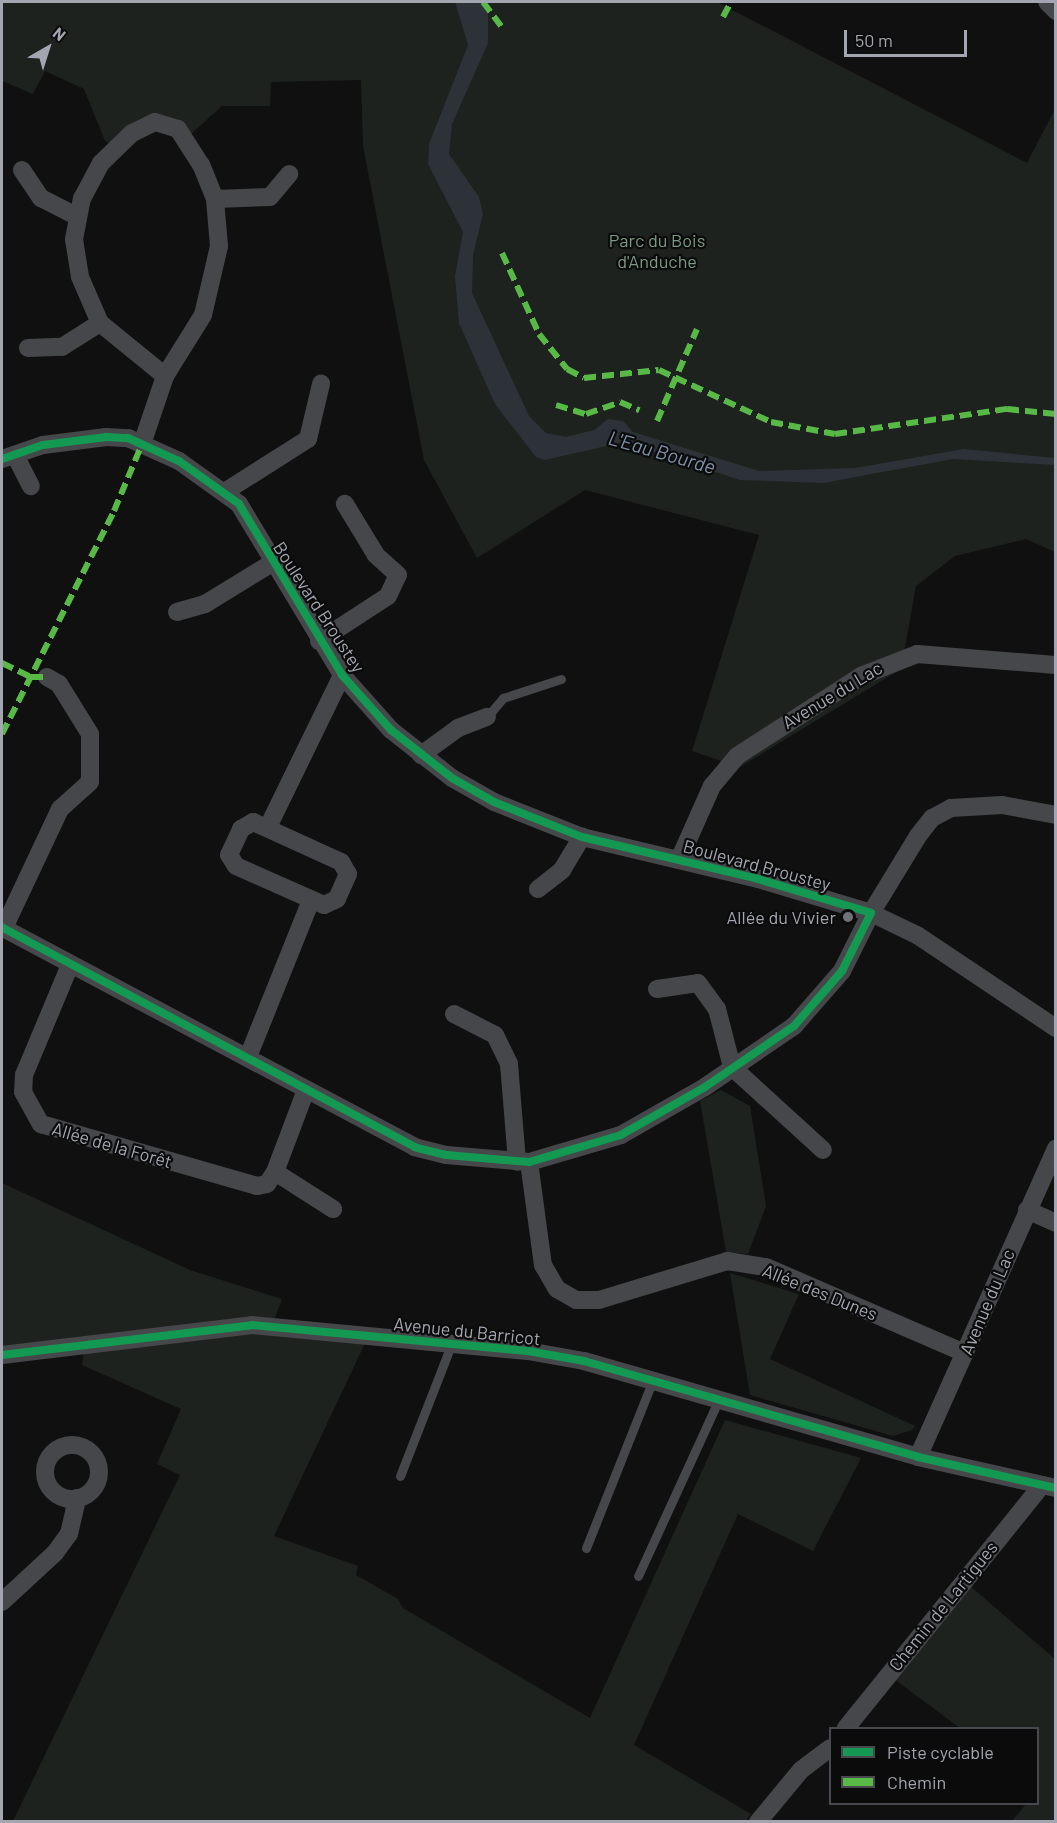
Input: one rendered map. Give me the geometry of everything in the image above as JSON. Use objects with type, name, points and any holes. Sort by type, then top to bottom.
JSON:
[{"type":"street","points":[[1047,2],[1056,11]]},
{"type":"street","points":[[142,444],[165,376],[208,299],[219,246],[215,199],[185,137],[167,123],[155,122],[132,133],[101,163],[76,216],[80,277],[100,322],[165,376]]},
{"type":"street","points":[[22,170],[41,198],[76,216]]},
{"type":"street","points":[[215,199],[270,197],[290,174]]},
{"type":"street","points":[[28,348],[62,347],[100,322]]},
{"type":"street","points":[[226,491],[308,439],[321,384]]},
{"type":"street","name":"Boulevard Broustey","points":[[8,457],[43,445],[106,437],[142,444],[226,491],[342,675],[421,755],[494,802],[582,837],[679,860],[871,913]]},
{"type":"street","points":[[8,457],[31,486]]},
{"type":"street","points":[[319,641],[388,596],[398,575],[376,555],[345,504]]},
{"type":"street","points":[[177,612],[206,604],[272,563]]},
{"type":"street","name":"Avenue du Lac","points":[[679,860],[697,813],[736,756],[868,672],[917,654],[1056,664]]},
{"type":"street","points":[[268,827],[342,675]]},
{"type":"street","points":[[47,677],[59,684],[90,734],[90,782],[60,809],[3,927],[70,965],[248,1057],[414,1147],[523,1162],[621,1135],[794,1026],[842,971],[871,913],[918,836],[932,818],[951,808],[1002,805],[1056,815]]},
{"type":"street","points":[[421,755],[458,728],[487,717]]},
{"type":"street","points":[[254,822],[268,827],[341,862],[348,874],[337,899],[324,905],[236,866],[229,855],[241,829],[254,822]]},
{"type":"street","points":[[538,889],[562,870],[582,837]]},
{"type":"street","points":[[248,1057],[311,900]]},
{"type":"street","points":[[871,913],[917,935],[1056,1029]]},
{"type":"street","name":"Allée de la Forêt","points":[[70,965],[24,1075],[23,1092],[41,1124],[257,1186],[267,1184],[274,1172]]},
{"type":"street","points":[[657,989],[698,983],[717,1009],[732,1067],[823,1150]]},
{"type":"street","name":"Allée des Dunes","points":[[454,1014],[495,1035],[509,1064],[523,1162],[543,1265],[557,1289],[576,1300],[599,1300],[727,1261],[766,1267],[965,1353]]},
{"type":"street","points":[[306,1090],[274,1172],[333,1209]]},
{"type":"street","name":"Avenue du Lac","points":[[918,1457],[1056,1148]]},
{"type":"street","points":[[1027,1210],[1056,1223]]},
{"type":"street","name":"Avenue du Barricot","points":[[2,1354],[252,1325],[528,1351],[653,1380],[718,1401],[918,1457],[1049,1486]]},
{"type":"street","name":"Chemin de Lartigues","points":[[847,1727],[1049,1486]]},
{"type":"street","points":[[2,1602],[56,1553],[69,1534],[77,1498]]},
{"type":"street","points":[[758,1821],[801,1770],[829,1749]]},
{"type":"lane","points":[[487,717],[503,698],[561,679]]},
{"type":"lane","points":[[400,1476],[451,1345]]},
{"type":"lane","points":[[586,1548],[653,1380]]},
{"type":"lane","points":[[638,1576],[718,1401]]},
{"type":"green space","name":"Parc du Bois d'Anduche","points":[[2,2],[717,2],[1027,163],[1055,109],[1055,552],[1026,539],[955,556],[916,586],[901,669],[740,767],[692,751],[759,535],[585,490],[477,558],[424,460],[363,146],[361,80],[271,82],[270,106],[222,106],[190,135],[167,123],[116,147],[105,141],[84,89],[45,71],[33,94],[2,81]]},
{"type":"green space","points":[[721,1090],[750,1106],[766,1206],[748,1254],[726,1252],[700,1101]]},
{"type":"green space","points":[[2,1183],[190,1270],[282,1299],[272,1326],[368,1337],[274,1536],[358,1566],[356,1575],[398,1599],[403,1608],[590,1718],[725,1420],[861,1458],[813,1551],[738,1514],[634,1745],[751,1814],[745,1822],[13,1821],[180,1475],[157,1464],[181,1409],[82,1365],[84,1348],[2,1355]]},
{"type":"green space","points":[[730,1273],[799,1294],[770,1359],[915,1426],[912,1430],[893,1436],[750,1395]]},
{"type":"green space","points":[[970,1586],[1055,1659],[1055,1821],[1012,1821],[1025,1805],[1039,1805],[1039,1727],[959,1727],[890,1676]]},
{"type":"water","name":"L'Eau Bourde","points":[[455,2],[483,2],[488,14],[488,43],[452,124],[449,154],[479,197],[483,214],[473,255],[472,293],[529,416],[546,433],[566,437],[594,430],[608,419],[623,421],[633,432],[759,471],[855,468],[964,449],[1055,458],[1055,465],[953,459],[823,483],[740,480],[624,442],[545,460],[536,457],[495,404],[459,323],[455,276],[463,232],[428,164],[429,144],[468,45]]},
{"type":"marked path","points":[[483,2],[504,30]]},
{"type":"marked path","points":[[723,17],[731,2]]},
{"type":"marked path","points":[[502,253],[539,334],[567,369],[584,378],[659,370],[771,422],[835,434],[1007,409],[1056,414]]},
{"type":"marked path","points":[[657,421],[697,329]]},
{"type":"marked path","points":[[556,405],[586,414],[620,402],[639,410]]},
{"type":"marked path","points":[[2,734],[114,511],[142,444]]},
{"type":"marked path","points":[[2,663],[31,677],[47,677]]},
{"type":"cycle path","points":[[2,459],[43,445],[106,437],[128,438],[179,461],[239,504],[342,675],[391,730],[452,778],[494,802],[582,837],[758,879],[871,913],[842,971],[794,1026],[705,1087],[621,1135],[529,1162],[446,1155],[415,1147],[2,927]]},
{"type":"cycle path","points":[[2,1355],[252,1325],[528,1351],[584,1361],[918,1457],[1056,1488]]},
{"type":"place","name":"Allée du Vivier","points":[[848,917]]}]
